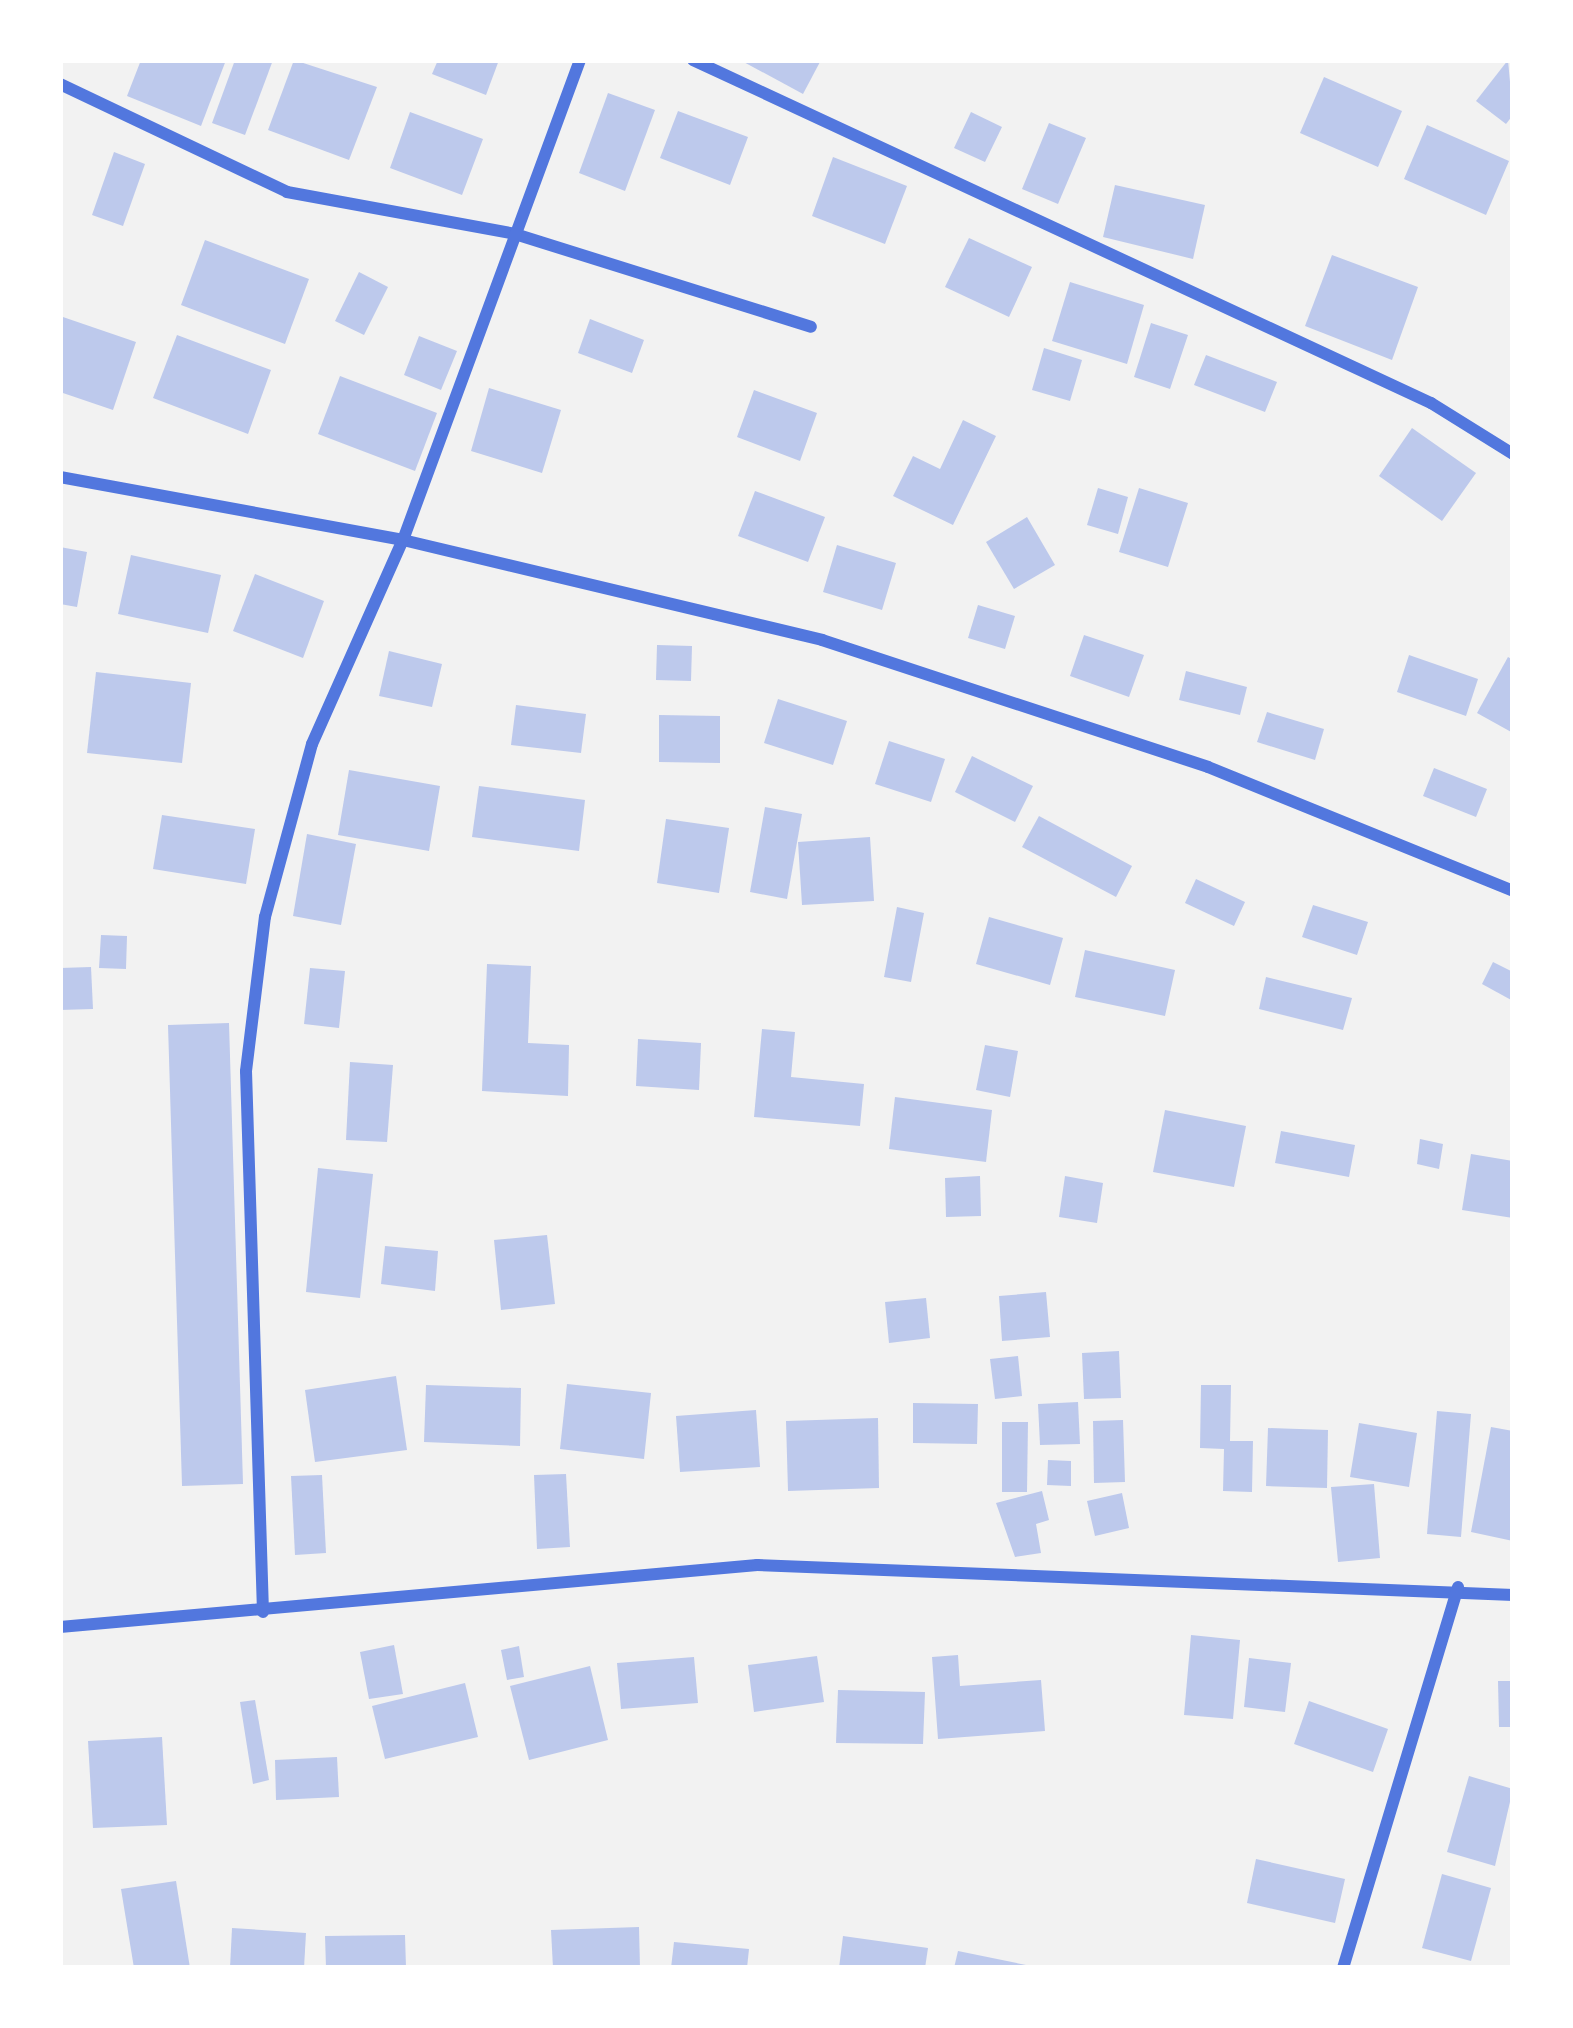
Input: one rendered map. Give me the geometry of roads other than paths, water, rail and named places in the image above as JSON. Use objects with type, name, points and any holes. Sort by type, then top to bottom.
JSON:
[{"type":"street","points":[[263,1612],[245,1071],[265,917],[312,744],[404,540],[580,60]]},
{"type":"street","points":[[694,60],[1430,403],[1513,454]]},
{"type":"street","points":[[60,85],[287,192],[515,234],[812,327]]},
{"type":"street","points":[[60,476],[404,540],[822,640],[1208,766],[1513,891]]},
{"type":"street","points":[[60,1628],[757,1565],[1458,1587],[1513,1595]]},
{"type":"street","points":[[1342,1968],[1458,1587]]}]
